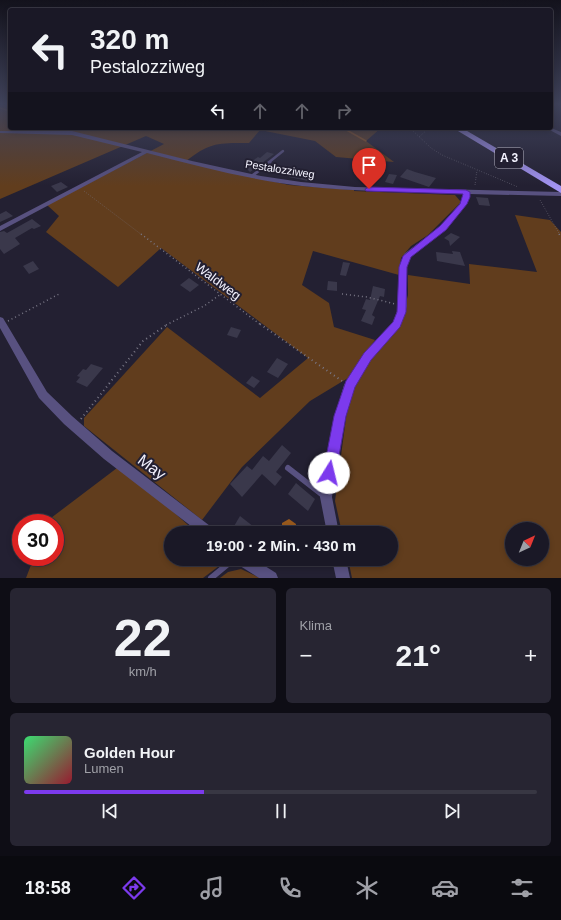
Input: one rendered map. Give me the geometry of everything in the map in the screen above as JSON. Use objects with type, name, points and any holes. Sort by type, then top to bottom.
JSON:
[{"type":"highway","name":"A 3","points":[[464,132],[561,190]]},
{"type":"highway","name":"A 3","points":[[478,132],[561,180]]},
{"type":"street","name":"Pestalozziweg","points":[[0,132],[72,133],[146,152],[252,176],[302,184],[355,189],[561,194]]},
{"type":"street","points":[[0,229],[146,152]]},
{"type":"street","points":[[332,526],[326,497],[340,416],[350,385],[368,356],[397,324],[403,306],[403,267],[408,256],[443,228],[463,204],[469,192]]},
{"type":"street","name":"May","points":[[1,322],[44,395],[108,455],[201,526]]},
{"type":"street","points":[[253,566],[272,578]]},
{"type":"street","points":[[340,566],[343,578]]},
{"type":"lane","points":[[252,176],[283,151]]},
{"type":"lane","points":[[288,468],[326,497]]},
{"type":"lane","points":[[211,578],[226,566]]},
{"type":"path","points":[[414,132],[431,148],[442,155],[536,193],[561,237]]},
{"type":"path","points":[[419,137],[425,132]]},
{"type":"path","points":[[469,192],[477,179],[477,170]]},
{"type":"path","name":"Waldweg","points":[[79,187],[293,348],[332,375],[350,385]]},
{"type":"path","points":[[1,322],[61,293]]},
{"type":"path","points":[[76,426],[142,341],[160,328],[204,306],[221,294]]},
{"type":"path","points":[[342,294],[367,297],[403,306]]},
{"type":"shaded area","points":[[0,132],[258,132],[249,143],[229,143],[208,147],[185,162],[289,185],[354,191],[455,195],[461,202],[428,235],[411,246],[401,258],[399,275],[313,251],[302,285],[329,303],[334,327],[375,340],[348,378],[310,401],[242,467],[202,520],[84,426],[84,418],[167,327],[260,398],[308,358],[161,248],[118,287],[46,232],[59,216],[47,205],[164,144],[146,136],[0,199]]},
{"type":"shaded area","points":[[270,132],[376,132],[366,141],[394,162],[336,157],[315,141]]},
{"type":"shaded area","points":[[515,215],[550,220],[561,232],[561,578],[352,578],[349,566],[398,566],[398,526],[340,526],[335,501],[348,403],[356,382],[371,358],[400,326],[408,295],[408,275],[470,284],[469,264],[537,272]]},
{"type":"shaded area","points":[[117,468],[170,509],[189,526],[164,526],[164,566],[219,566],[203,578],[26,578],[31,566],[64,566],[64,514],[56,514]]},
{"type":"shaded area","points":[[289,519],[296,524],[296,526],[282,526],[282,523]]},
{"type":"shaded area","points":[[241,569],[260,578],[220,578],[228,572]]},
{"type":"building","points":[[267,152],[274,154],[250,172],[247,169],[252,165],[251,164],[253,162],[251,162],[258,157],[260,158]]},
{"type":"building","points":[[407,169],[436,178],[429,187],[400,177]]},
{"type":"building","points":[[291,170],[311,173],[308,181],[289,177]]},
{"type":"building","points":[[389,174],[397,175],[393,184],[385,182]]},
{"type":"building","points":[[61,182],[68,187],[57,192],[51,186]]},
{"type":"building","points":[[476,197],[488,198],[490,206],[479,205]]},
{"type":"building","points":[[6,211],[13,216],[0,222],[0,214]]},
{"type":"building","points":[[32,219],[41,226],[34,229],[32,228],[15,238],[20,244],[4,254],[0,249],[0,232],[4,231],[7,233]]},
{"type":"building","points":[[451,233],[460,237],[450,246],[449,241],[444,238]]},
{"type":"building","points":[[452,251],[460,252],[465,266],[437,261],[436,252],[453,254]]},
{"type":"building","points":[[33,261],[39,269],[29,274],[23,266]]},
{"type":"building","points":[[343,262],[350,263],[346,276],[340,275]]},
{"type":"building","points":[[189,278],[199,285],[190,292],[180,285]]},
{"type":"building","points":[[328,281],[337,282],[337,291],[327,290]]},
{"type":"building","points":[[373,286],[385,289],[384,297],[380,296],[372,315],[375,317],[372,325],[361,321],[366,310],[362,309],[366,299],[370,300]]},
{"type":"building","points":[[231,327],[241,330],[237,338],[227,335]]},
{"type":"building","points":[[277,358],[288,364],[278,378],[267,372]]},
{"type":"building","points":[[91,364],[103,368],[87,387],[76,382],[80,377],[77,376],[83,369],[86,370]]},
{"type":"building","points":[[252,376],[260,381],[254,388],[246,383]]},
{"type":"building","points":[[282,445],[291,453],[276,472],[282,477],[275,486],[262,474],[242,497],[230,484],[247,466],[252,470],[263,456],[269,461]]},
{"type":"building","points":[[296,483],[315,499],[308,511],[288,494]]},
{"type":"building","points":[[240,516],[253,526],[234,526]]},
{"type":"waterway","points":[[350,132],[366,141]]},
{"type":"route","points":[[329,473],[340,416],[350,385],[368,356],[397,324],[402,312],[403,267],[405,261],[412,251],[443,228],[467,197],[466,192],[369,189]]}]
